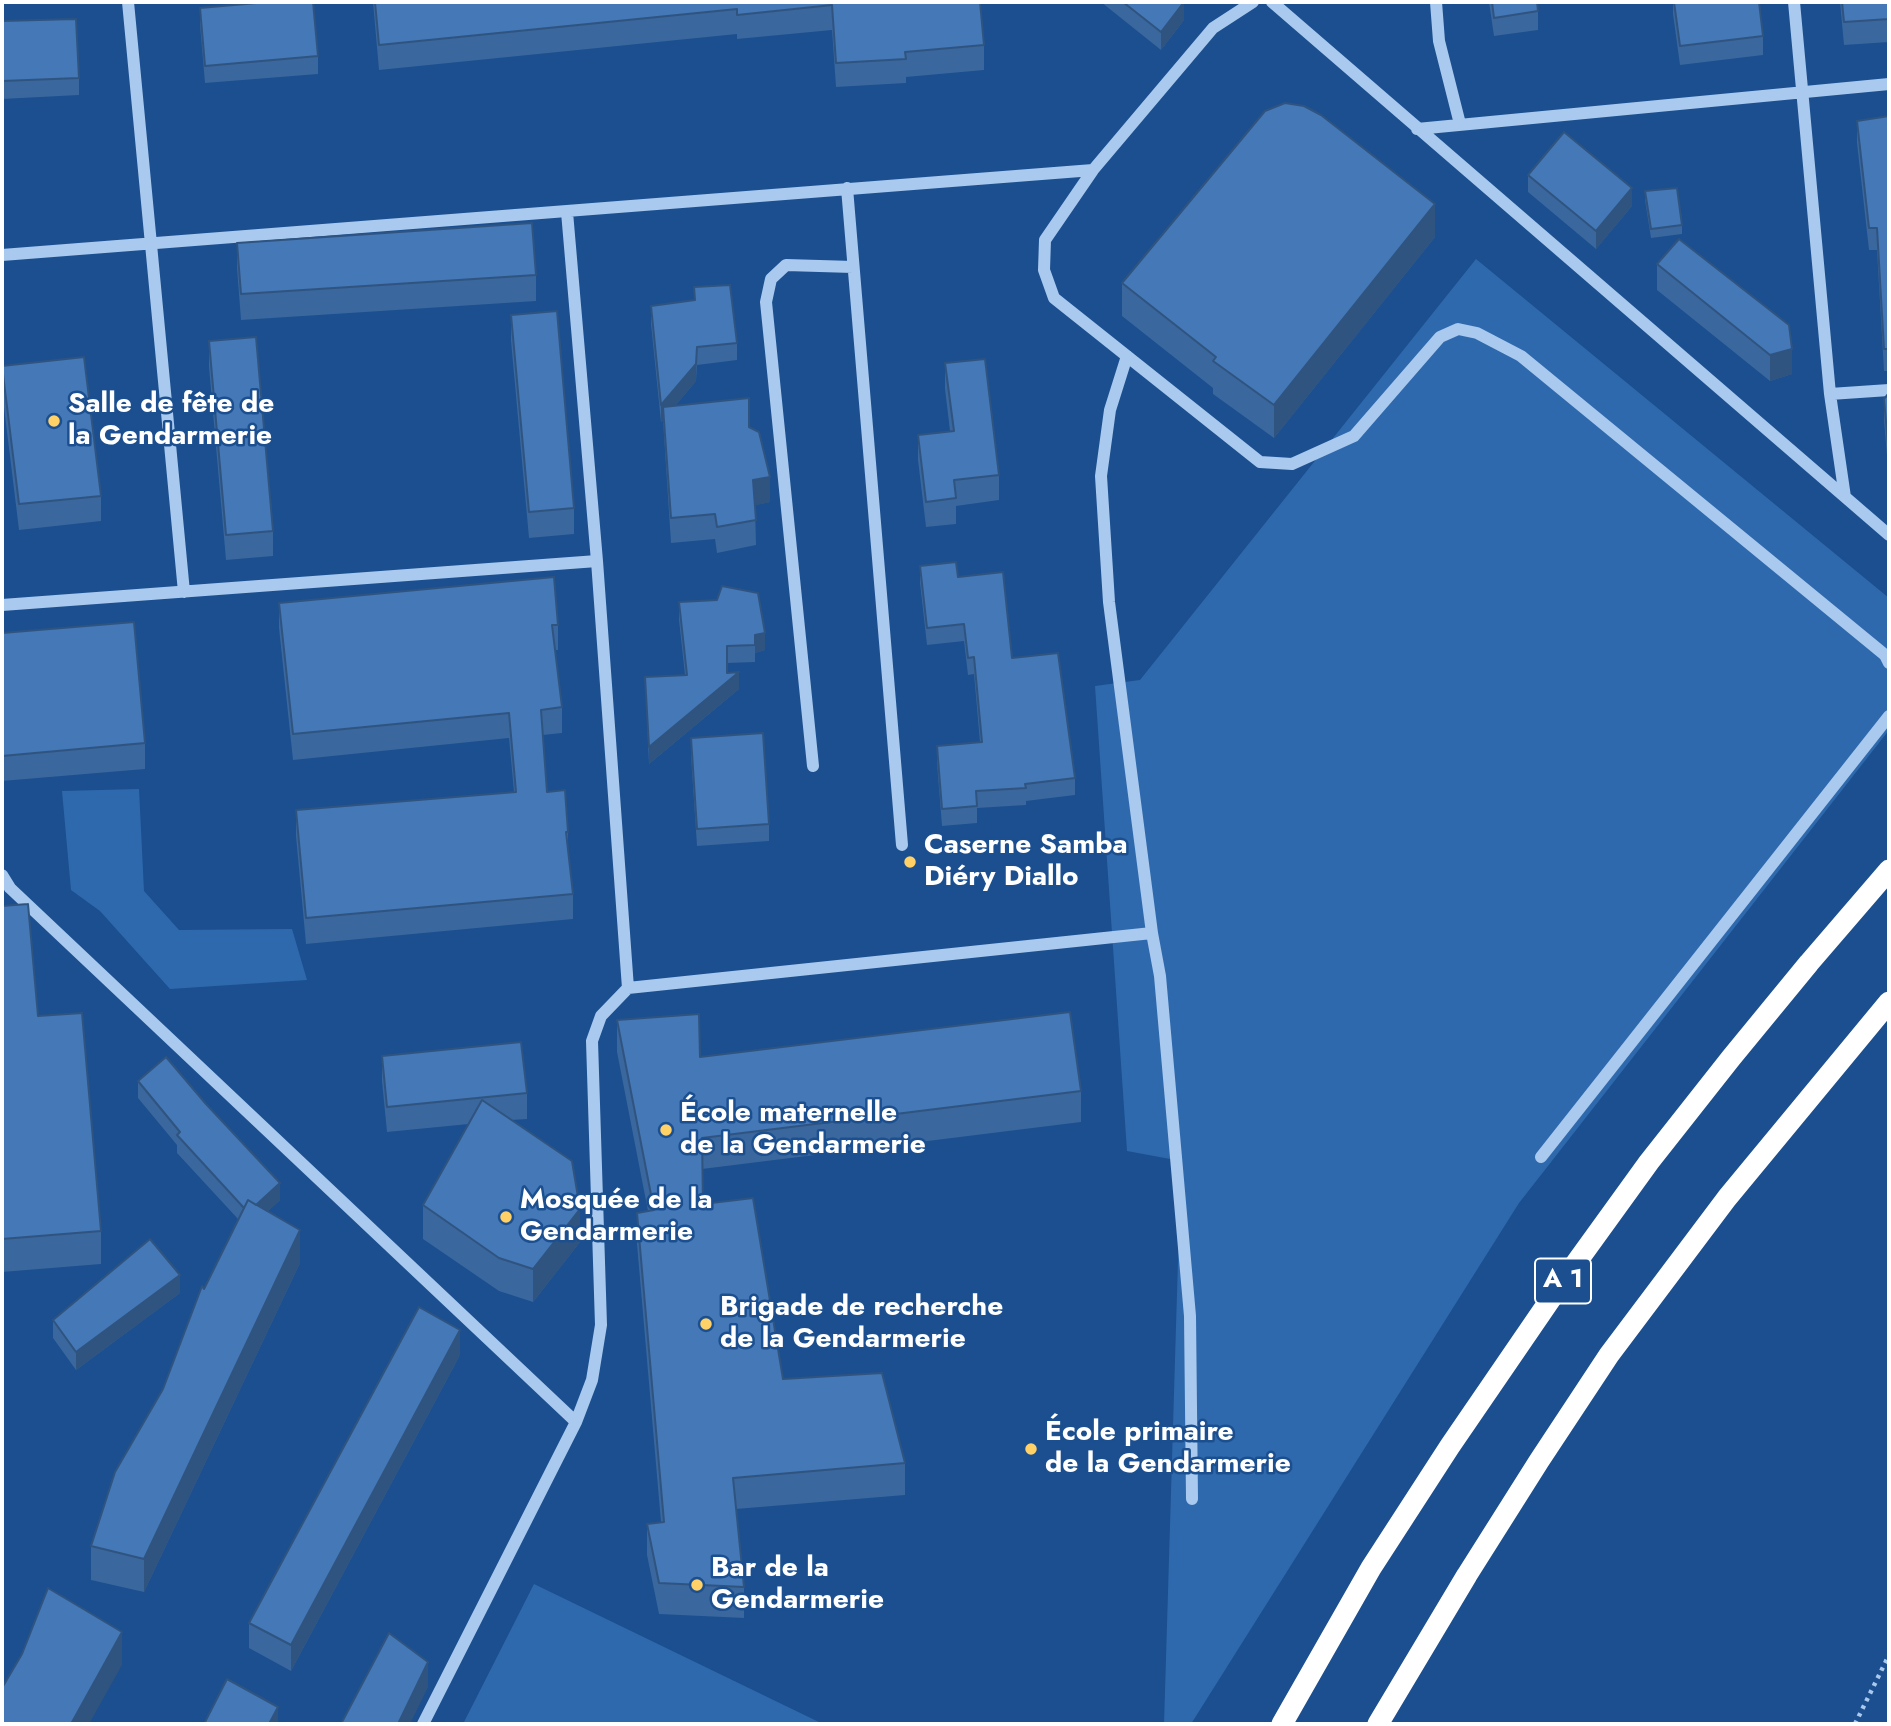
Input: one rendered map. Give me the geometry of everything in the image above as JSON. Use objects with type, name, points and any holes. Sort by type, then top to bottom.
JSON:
[{"type":"highway","name":"A 1","points":[[1282,1724],[1371,1568],[1450,1446],[1571,1270],[1649,1162],[1809,963],[1889,870]]},
{"type":"highway","points":[[1378,1724],[1467,1574],[1609,1355],[1727,1198],[1889,1002]]},
{"type":"street","points":[[128,2],[184,592]]},
{"type":"street","points":[[1253,2],[1213,27],[1093,170],[1045,240],[1044,270],[1054,298],[1260,462],[1292,464],[1354,436],[1440,337],[1458,329],[1477,333],[1521,356],[1885,655],[1889,663]]},
{"type":"street","points":[[1272,2],[1889,535]]},
{"type":"street","points":[[1436,2],[1438,41],[1460,124]]},
{"type":"street","points":[[1794,2],[1830,394],[1845,497]]},
{"type":"street","points":[[1417,129],[1889,84]]},
{"type":"street","points":[[2,255],[1093,170]]},
{"type":"street","points":[[847,188],[902,845]]},
{"type":"street","points":[[567,212],[597,561],[628,988]]},
{"type":"street","points":[[813,766],[766,302],[771,279],[786,265],[853,267]]},
{"type":"street","points":[[1127,356],[1110,410],[1101,476],[1109,602],[1152,933],[1160,976],[1190,1316],[1192,1499]]},
{"type":"street","points":[[1830,394],[1889,390]]},
{"type":"street","points":[[2,605],[597,561]]},
{"type":"street","points":[[1541,1157],[1889,716]]},
{"type":"street","points":[[2,874],[6,889],[576,1422]]},
{"type":"street","points":[[422,1724],[576,1422],[592,1380],[601,1325],[592,1041],[601,1016],[628,988],[1152,933]]},
{"type":"path","points":[[1855,1724],[1889,1655]]},
{"type":"shaded area","points":[[1476,259],[1889,598],[1889,730],[1519,1203],[1191,1724],[1164,1724],[1181,1161],[1127,1151],[1095,686],[1140,680]]},
{"type":"shaded area","points":[[139,789],[144,891],[179,930],[292,929],[307,980],[170,989],[100,911],[71,890],[62,791]]},
{"type":"shaded area","points":[[534,1584],[823,1724],[463,1724]]},
{"type":"building","points":[[268,2],[313,2],[318,56],[205,66],[200,8]]},
{"type":"building","points":[[375,2],[980,2],[984,45],[905,52],[906,59],[836,63],[832,5],[737,15],[737,9],[379,45]]},
{"type":"building","points":[[1123,2],[1184,2],[1161,32]]},
{"type":"building","points":[[1492,2],[1537,2],[1538,11],[1494,18]]},
{"type":"building","points":[[1674,2],[1759,2],[1763,36],[1680,46]]},
{"type":"building","points":[[1842,2],[1889,2],[1889,19],[1844,22]]},
{"type":"building","points":[[76,19],[79,78],[2,81],[2,21]]},
{"type":"building","points":[[1285,103],[1304,106],[1321,115],[1435,204],[1274,405],[1213,361],[1216,357],[1122,283],[1265,111]]},
{"type":"building","points":[[1889,116],[1889,349],[1884,349],[1877,228],[1869,228],[1857,121]]},
{"type":"building","points":[[1564,132],[1632,188],[1596,231],[1528,175]]},
{"type":"building","points":[[1677,188],[1682,225],[1651,229],[1645,191]]},
{"type":"building","points":[[532,223],[536,275],[241,294],[237,243]]},
{"type":"building","points":[[1679,239],[1789,325],[1792,349],[1770,355],[1657,264]]},
{"type":"building","points":[[730,285],[737,343],[697,347],[696,364],[661,405],[651,306],[695,300],[694,287]]},
{"type":"building","points":[[557,311],[574,508],[529,512],[511,315]]},
{"type":"building","points":[[256,337],[273,531],[226,535],[209,341]]},
{"type":"building","points":[[84,357],[101,496],[19,504],[2,366]]},
{"type":"building","points":[[985,359],[999,475],[954,480],[956,498],[926,502],[918,435],[954,431],[945,363]]},
{"type":"building","points":[[1889,393],[1889,456],[1884,399]]},
{"type":"building","points":[[749,398],[749,427],[759,432],[770,477],[753,480],[756,520],[717,527],[715,514],[671,518],[663,407]]},
{"type":"building","points":[[956,562],[958,577],[1003,572],[1012,658],[1058,653],[1075,778],[1025,784],[1026,788],[976,791],[977,806],[942,809],[937,746],[982,742],[974,657],[968,658],[964,624],[927,628],[920,566]]},
{"type":"building","points":[[554,577],[558,625],[552,625],[562,707],[541,710],[547,792],[565,790],[566,832],[573,894],[306,918],[296,810],[516,792],[509,713],[293,734],[279,603]]},
{"type":"building","points":[[722,586],[758,593],[765,633],[755,635],[755,645],[727,646],[727,673],[739,672],[649,747],[645,677],[687,675],[679,602],[717,600]]},
{"type":"building","points":[[134,622],[145,743],[2,756],[2,633]]},
{"type":"building","points":[[763,733],[769,824],[697,829],[691,738]]},
{"type":"building","points":[[28,904],[38,1016],[82,1013],[101,1231],[2,1239],[2,906]]},
{"type":"building","points":[[1070,1012],[1081,1091],[702,1138],[703,1204],[753,1198],[783,1379],[882,1373],[905,1463],[733,1478],[744,1587],[659,1583],[647,1524],[664,1522],[637,1213],[654,1210],[617,1020],[699,1014],[700,1057]]},
{"type":"building","points":[[521,1042],[527,1093],[387,1107],[382,1056]]},
{"type":"building","points":[[166,1057],[280,1183],[256,1205],[248,1200],[244,1208],[177,1135],[180,1132],[138,1081]]},
{"type":"building","name":"Mosquée de la Gendarmerie","points":[[482,1100],[572,1161],[580,1209],[533,1269],[499,1258],[423,1205]]},
{"type":"building","points":[[248,1200],[300,1230],[144,1559],[91,1546],[115,1472],[163,1389],[202,1286],[204,1289]]},
{"type":"building","points":[[150,1239],[180,1275],[76,1352],[53,1320]]},
{"type":"building","points":[[419,1307],[460,1330],[291,1645],[249,1623]]},
{"type":"building","points":[[48,1588],[122,1632],[71,1724],[2,1724],[2,1688],[22,1654]]},
{"type":"building","points":[[389,1633],[428,1662],[398,1724],[341,1724]]},
{"type":"building","points":[[227,1679],[278,1707],[269,1724],[204,1724]]},
{"type":"place","name":"Salle de fête de la Gendarmerie","points":[[54,421]]},
{"type":"place","name":"Caserne Samba Diéry Diallo","points":[[910,862]]},
{"type":"place","name":"École maternelle de la Gendarmerie","points":[[666,1130]]},
{"type":"place","name":"Mosquée de la Gendarmerie","points":[[506,1217]]},
{"type":"place","name":"Brigade de recherche de la Gendarmerie","points":[[706,1324]]},
{"type":"place","name":"École primaire de la Gendarmerie","points":[[1031,1449]]},
{"type":"place","name":"Bar de la Gendarmerie","points":[[697,1585]]}]
